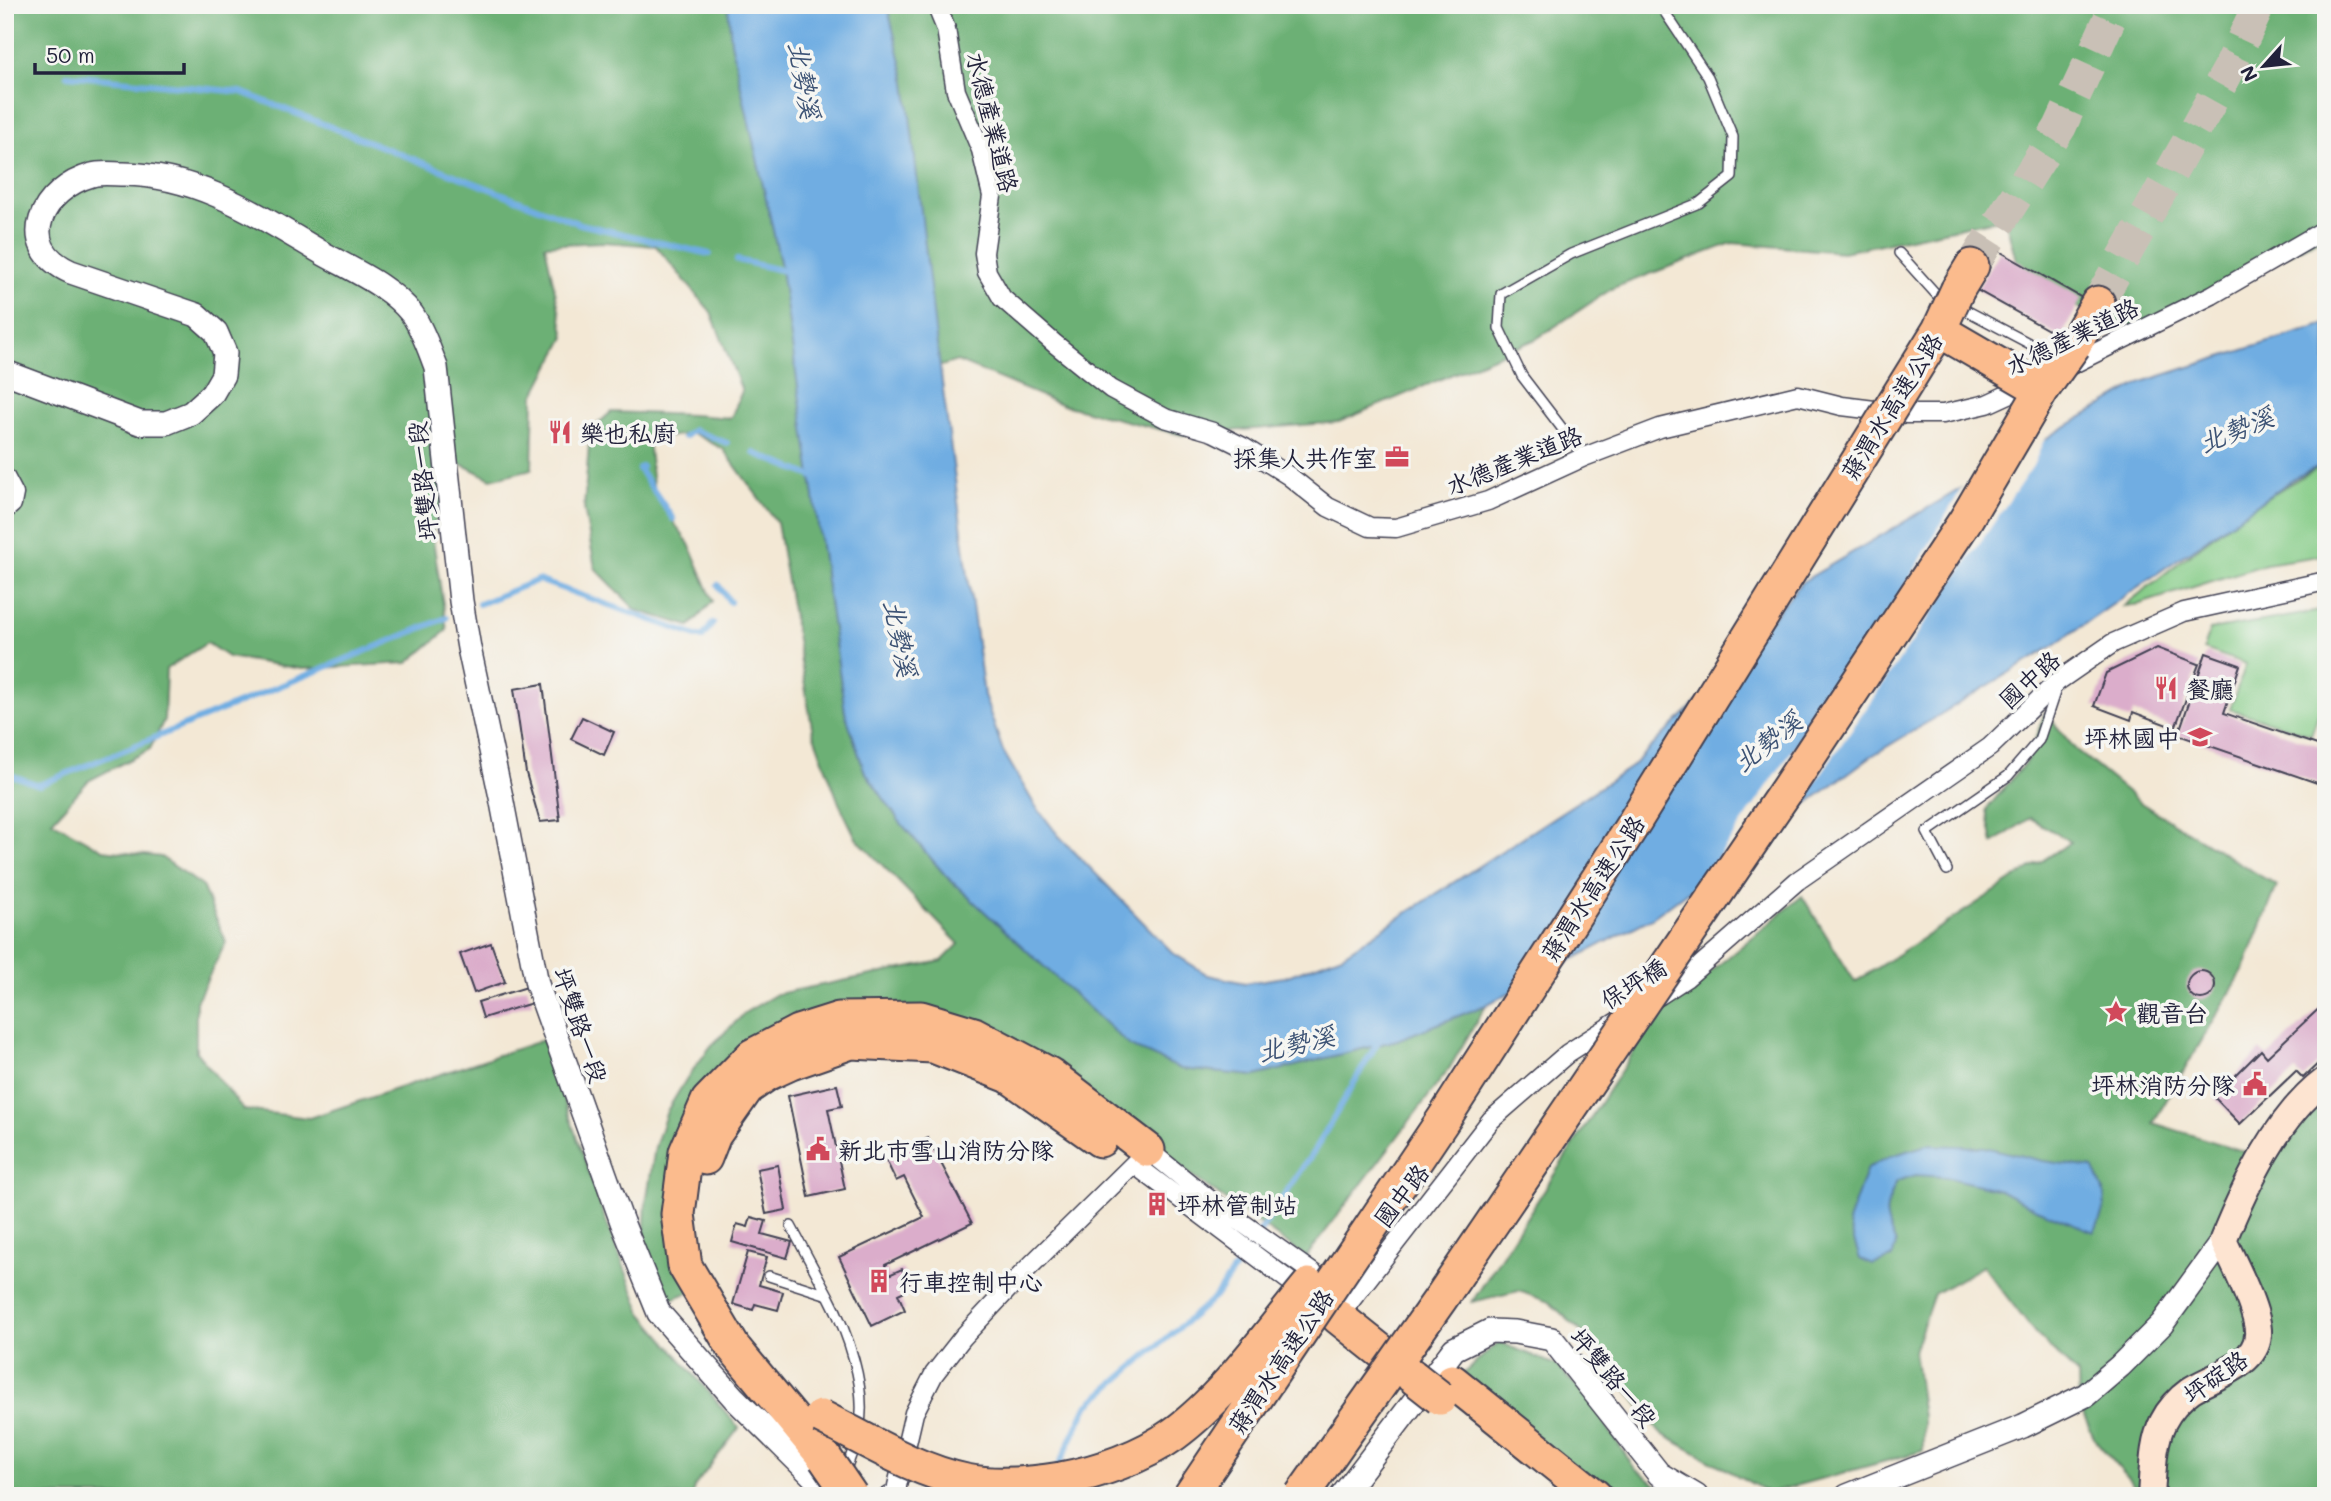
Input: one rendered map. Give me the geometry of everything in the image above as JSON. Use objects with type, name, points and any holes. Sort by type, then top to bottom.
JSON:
[{"type":"highway","name":"蔣渭水高速公路","points":[[1190,1496],[1445,1117],[1630,829],[1938,330],[1965,278]]},
{"type":"highway","points":[[1301,1496],[1441,1298],[1788,788],[1965,521],[2042,390],[2073,355],[2098,303]]},
{"type":"highway","points":[[1938,330],[2042,390]]},
{"type":"highway","points":[[851,1496],[825,1458],[733,1347],[685,1266],[678,1214],[686,1152],[708,1101],[752,1056],[798,1032],[839,1019],[921,1018],[974,1034],[1049,1074],[1141,1157]]},
{"type":"highway","points":[[1141,1157],[1009,1076],[933,1045],[851,1042],[791,1063],[767,1074],[747,1088],[714,1135],[694,1184],[692,1228],[705,1269],[732,1315],[771,1364],[821,1417],[912,1463],[966,1481],[1035,1483],[1085,1474],[1135,1455],[1173,1435],[1203,1409],[1249,1359],[1445,1117]]},
{"type":"highway","points":[[1332,1496],[1359,1436],[1441,1298]]},
{"type":"highway","points":[[1344,1308],[1446,1390],[1565,1496]]},
{"type":"highway","points":[[1446,1390],[1595,1496]]},
{"type":"main road","points":[[2223,1240],[2258,1163],[2286,1121],[2326,1080]]},
{"type":"main road","name":"坪碇路","points":[[2151,1496],[2156,1446],[2162,1423],[2175,1404],[2189,1391],[2240,1364],[2257,1344],[2259,1333],[2256,1317],[2223,1240]]},
{"type":"street","name":"水德產業道路","points":[[936,5],[947,29],[956,91],[981,150],[992,196],[984,253],[987,272],[1002,298],[1111,389],[1166,418],[1213,432],[1245,448],[1289,476],[1328,507],[1370,527],[1396,528],[1488,502],[1584,457],[1660,428],[1798,396],[1856,408],[1907,414],[1942,414],[1987,404],[2073,355],[2212,295],[2326,229]]},
{"type":"street","name":"坪雙路一段","points":[[5,372],[140,423],[166,423],[191,412],[212,394],[223,375],[225,353],[216,332],[197,315],[71,272],[54,264],[44,250],[38,223],[45,206],[67,187],[92,174],[136,174],[180,181],[228,198],[385,289],[411,314],[425,338],[436,367],[468,648],[541,996],[622,1222],[659,1313],[734,1398],[834,1496]]},
{"type":"street","points":[[5,477],[13,494],[12,504],[5,510]]},
{"type":"street","name":"國中路","points":[[1797,881],[1990,747],[2058,681],[2113,643],[2184,611],[2326,581]]},
{"type":"street","name":"保坪橋","points":[[1491,1120],[1568,1053],[1686,978],[1797,881]]},
{"type":"street","name":"國中路","points":[[1344,1308],[1491,1120]]},
{"type":"street","points":[[897,1491],[914,1413],[933,1374],[962,1337],[1006,1291],[1141,1157],[1204,1207],[1292,1284],[1344,1308]]},
{"type":"street","points":[[1204,1207],[1303,1266],[1344,1308]]},
{"type":"street","points":[[1847,1496],[2023,1426],[2086,1395],[2162,1324],[2223,1240]]},
{"type":"street","name":"坪雙路一段","points":[[1342,1496],[1454,1349],[1490,1331],[1515,1332],[1552,1339],[1659,1474],[1696,1496]]},
{"type":"lane","points":[[1584,457],[1522,376],[1499,328],[1501,294],[1571,254],[1699,203],[1732,177],[1733,137],[1708,77],[1660,5]]},
{"type":"lane","points":[[1899,253],[1936,294],[2073,355]]},
{"type":"lane","points":[[1947,870],[1927,832],[2008,776],[2039,740],[2058,681]]},
{"type":"lane","points":[[792,1226],[843,1323],[859,1386],[861,1420],[852,1457],[834,1496]]},
{"type":"lane","points":[[769,1276],[828,1294]]},
{"type":"lane","points":[[881,1496],[897,1491]]},
{"type":"green space","points":[[5,5],[2326,5],[2326,235],[2142,329],[2024,290],[2005,218],[1843,252],[1732,243],[1613,288],[1536,339],[1339,422],[1182,435],[1063,405],[957,361],[802,410],[845,712],[864,770],[900,822],[946,876],[1130,1045],[1181,1069],[1255,1076],[1397,1040],[1486,1005],[1449,1069],[1306,1257],[1019,1053],[858,1015],[687,1124],[690,1292],[664,1302],[644,1239],[646,1203],[655,1147],[667,1111],[711,1046],[746,1012],[777,994],[942,961],[959,944],[856,838],[839,803],[813,733],[777,523],[723,449],[693,433],[648,440],[654,494],[689,544],[713,601],[690,626],[636,610],[595,568],[584,508],[590,431],[611,412],[731,418],[742,391],[711,312],[656,246],[603,242],[545,245],[565,337],[534,396],[532,469],[491,479],[455,461],[432,533],[447,630],[408,663],[302,669],[228,657],[207,643],[166,669],[164,720],[150,749],[88,781],[52,821],[103,850],[161,857],[202,886],[226,942],[196,1002],[196,1052],[244,1110],[309,1118],[543,1040],[603,1213],[642,1313],[739,1428],[694,1487],[692,1496],[5,1496]]},
{"type":"green space","points":[[2326,464],[2326,555],[2266,564],[2140,604],[2124,606],[2246,512]]},
{"type":"green space","points":[[2326,610],[2326,692],[2311,735],[2230,709],[2246,664],[2204,649],[2210,630]]},
{"type":"green space","points":[[2045,712],[2075,749],[2141,803],[2277,886],[2244,969],[2153,1123],[2259,1156],[2326,1102],[2326,1496],[2143,1496],[2095,1440],[2079,1406],[2078,1375],[2035,1333],[1983,1266],[1934,1294],[1914,1351],[1923,1417],[1923,1451],[1769,1493],[1660,1433],[1586,1336],[1549,1302],[1519,1291],[1472,1302],[1655,1018],[1802,896],[1855,982],[2071,842],[2030,818],[1993,843],[1986,810],[2028,759]]},
{"type":"green space","points":[[1499,1342],[1556,1365],[1589,1399],[1635,1469],[1672,1496],[1607,1496],[1458,1378]]},
{"type":"water","name":"北勢溪","points":[[728,5],[887,5],[906,82],[935,330],[984,695],[1003,751],[1034,804],[1059,836],[1173,953],[1208,975],[1245,983],[1285,977],[1342,955],[1631,767],[1725,674],[1802,582],[2142,382],[2326,324],[2326,463],[2296,477],[2053,646],[1870,757],[1652,918],[1486,1005],[1397,1040],[1255,1076],[1181,1069],[1130,1046],[946,876],[900,822],[864,770],[845,712],[780,262],[731,42]]},
{"type":"water","points":[[1927,1145],[1984,1147],[2043,1161],[2093,1168],[2104,1193],[2104,1207],[2099,1223],[2094,1232],[2036,1209],[2000,1190],[1945,1177],[1916,1175],[1897,1181],[1889,1199],[1886,1213],[1896,1244],[1892,1258],[1873,1265],[1860,1259],[1848,1222],[1867,1168],[1891,1156]]},
{"type":"pier","points":[[2047,433],[2033,466],[1788,822],[1696,890],[1907,583],[1965,482]]},
{"type":"building","points":[[1999,251],[2082,298],[2061,337],[1977,290]]},
{"type":"building","points":[[2157,648],[2199,664],[2175,728],[2133,712],[2131,720],[2094,706],[2106,673]]},
{"type":"building","points":[[2206,653],[2240,665],[2224,713],[2326,748],[2326,786],[2178,735]]},
{"type":"building","points":[[543,684],[560,820],[540,822],[526,773],[514,689]]},
{"type":"building","points":[[582,717],[614,732],[604,755],[571,739]]},
{"type":"building","points":[[491,943],[505,982],[474,993],[460,954]]},
{"type":"building","points":[[2201,971],[2211,975],[2215,985],[2211,995],[2201,999],[2191,995],[2187,985],[2191,975]]},
{"type":"building","points":[[527,987],[532,1003],[483,1018],[478,1002]]},
{"type":"building","name":"坪林消防分隊","points":[[2326,1002],[2326,1056],[2303,1078],[2296,1071],[2240,1124],[2214,1097],[2261,1050],[2267,1057]]},
{"type":"building","name":"新北市雪山消防分隊","points":[[837,1085],[842,1106],[828,1109],[845,1189],[809,1197],[788,1096]]},
{"type":"building","points":[[928,1138],[972,1223],[885,1265],[889,1275],[902,1269],[911,1288],[898,1294],[905,1310],[872,1326],[839,1257],[924,1217],[904,1177],[896,1181],[886,1160]]},
{"type":"building","points":[[778,1165],[786,1210],[766,1214],[757,1169]]},
{"type":"building","points":[[751,1217],[766,1221],[762,1234],[792,1242],[787,1258],[732,1242],[737,1224],[748,1227]]},
{"type":"building","points":[[748,1252],[767,1257],[759,1285],[783,1292],[778,1310],[755,1304],[753,1310],[733,1304]]},
{"type":"waterway","points":[[67,75],[241,92],[580,224],[709,254]]},
{"type":"waterway","points":[[737,260],[789,272]]},
{"type":"waterway","points":[[684,437],[693,430],[727,443]]},
{"type":"waterway","points":[[754,453],[817,478]]},
{"type":"waterway","points":[[642,467],[639,469],[673,519]]},
{"type":"waterway","points":[[479,604],[538,580],[702,638],[713,623]]},
{"type":"waterway","points":[[718,585],[730,602]]},
{"type":"waterway","points":[[5,773],[39,785],[446,618]]},
{"type":"waterway","points":[[1259,1233],[1316,1148],[1379,1040]]},
{"type":"waterway","points":[[1057,1469],[1087,1406],[1215,1297],[1247,1251]]},
{"type":"tunnel","points":[[1972,266],[2060,127],[2116,5]]},
{"type":"tunnel","points":[[2098,303],[2229,69],[2259,5]]},
{"type":"place","name":"樂也私廚","points":[[560,432]]},
{"type":"place","name":"採集人共作室","points":[[1397,457]]},
{"type":"place","name":"餐廳","points":[[2166,688]]},
{"type":"place","name":"坪林國中","points":[[2200,737]]},
{"type":"place","name":"觀音台","points":[[2116,1012]]},
{"type":"place","name":"坪林消防分隊","points":[[2255,1084]]},
{"type":"place","name":"新北市雪山消防分隊","points":[[818,1149]]},
{"type":"place","name":"坪林管制站","points":[[1157,1204]]},
{"type":"place","name":"行車控制中心","points":[[879,1281]]}]
